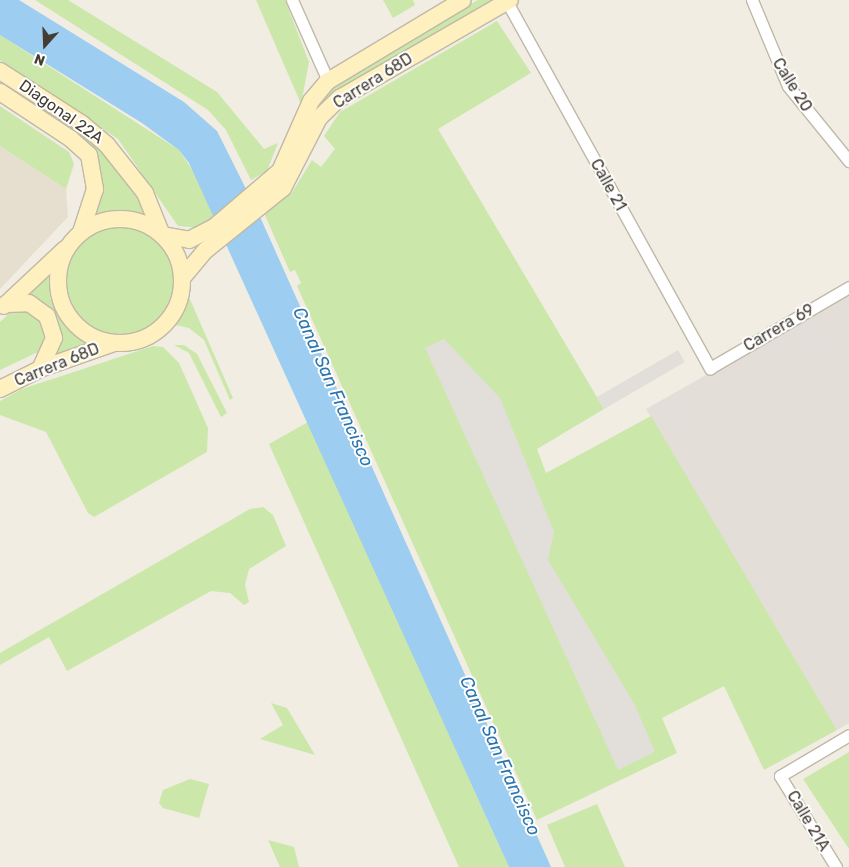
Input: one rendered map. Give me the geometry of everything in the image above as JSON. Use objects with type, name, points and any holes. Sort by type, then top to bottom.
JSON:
[{"type":"main road","name":"Carrera 68D","points":[[261,199],[280,170],[311,101],[328,81],[463,0]]},
{"type":"main road","name":"Carrera 68D","points":[[183,277],[217,233],[290,179],[319,118],[340,98],[508,1]]},
{"type":"main road","name":"Diagonal 22A","points":[[0,71],[107,145],[145,193],[162,235]]},
{"type":"main road","name":"Diagonal 22A","points":[[0,92],[71,139],[89,155],[95,189],[81,232]]},
{"type":"main road","points":[[3,307],[81,232],[110,220],[126,219],[142,223],[162,235],[180,261],[183,277],[179,303],[166,324],[134,342],[114,343],[80,328],[60,298],[58,280],[68,246]]},
{"type":"main road","name":"Carrera 68D","points":[[162,235],[189,240],[217,233]]},
{"type":"main road","points":[[3,307],[29,303],[47,316],[54,338],[40,369]]},
{"type":"main road","name":"Carrera 68D","points":[[0,389],[40,369],[114,343]]},
{"type":"street","points":[[292,0],[328,81]]},
{"type":"street","name":"Calle 20","points":[[752,0],[788,86],[849,161]]},
{"type":"street","name":"Calle 21","points":[[508,1],[710,368]]},
{"type":"street","name":"Carrera 69","points":[[710,368],[849,287]]},
{"type":"street","name":"Calle 21A","points":[[836,867],[780,776],[849,735]]},
{"type":"shaded area","points":[[0,146],[66,189],[68,217],[0,289]]},
{"type":"shaded area","points":[[849,294],[849,723],[837,730],[646,409]]},
{"type":"shaded area","points":[[810,321],[827,348],[814,356],[797,330]]},
{"type":"shaded area","points":[[444,339],[500,398],[554,532],[548,560],[635,705],[655,752],[618,770],[425,348]]},
{"type":"shaded area","points":[[678,350],[685,362],[604,409],[597,397]]},
{"type":"shaded area","points":[[676,395],[691,422],[677,430],[662,403]]},
{"type":"green space","points":[[35,0],[68,0],[217,92],[264,149],[278,143],[267,171],[251,180],[226,130],[208,110]]},
{"type":"green space","points":[[256,0],[285,0],[309,62],[301,104]]},
{"type":"green space","points":[[383,0],[413,0],[415,5],[393,18]]},
{"type":"green space","points":[[478,0],[493,0],[329,96],[315,108],[335,83]]},
{"type":"green space","points":[[497,21],[531,73],[438,129],[604,409],[537,449],[546,473],[651,416],[837,730],[764,770],[724,686],[662,718],[677,753],[537,820],[297,286],[301,283],[295,270],[290,272],[264,213],[291,194],[312,160],[321,167],[335,149],[324,136],[340,112]]},
{"type":"green space","points":[[0,35],[179,150],[201,183],[215,216],[201,228],[178,226],[118,139],[0,61]]},
{"type":"green space","points":[[0,81],[81,132],[108,157],[138,197],[148,219],[110,212],[93,218],[103,189],[92,149],[0,85]]},
{"type":"green space","points":[[0,106],[69,152],[74,164],[66,189],[0,146]]},
{"type":"green space","points":[[120,226],[141,230],[159,242],[171,260],[175,281],[171,302],[159,320],[141,332],[120,336],[99,332],[81,320],[69,302],[65,281],[69,260],[81,242],[99,230]]},
{"type":"green space","points":[[49,269],[50,298],[57,312],[78,336],[91,344],[54,356],[60,327],[56,314],[42,303],[19,299]]},
{"type":"green space","points":[[189,297],[233,398],[230,400],[204,340],[189,328],[175,325]]},
{"type":"green space","points":[[15,308],[35,311],[48,337],[40,351],[0,370],[0,322]]},
{"type":"green space","points":[[174,345],[184,345],[197,354],[227,413],[221,417],[189,353]]},
{"type":"green space","points":[[153,346],[163,347],[179,363],[208,428],[207,452],[94,517],[88,513],[46,432],[0,415],[0,401],[22,389]]},
{"type":"green space","points":[[308,422],[509,867],[459,867],[269,444]]},
{"type":"green space","points":[[263,507],[273,515],[286,546],[249,569],[245,585],[249,602],[244,605],[230,593],[211,591],[67,671],[49,637],[0,665],[0,653],[250,509]]},
{"type":"green space","points":[[271,703],[287,708],[315,755],[260,739],[283,725]]},
{"type":"green space","points":[[849,752],[849,849],[803,779]]},
{"type":"green space","points":[[190,779],[209,784],[199,818],[163,808],[159,803],[163,790]]},
{"type":"green space","points":[[597,804],[625,867],[565,867],[547,825]]},
{"type":"green space","points":[[268,840],[294,847],[299,867],[280,867]]},
{"type":"water","name":"Canal San Francisco","points":[[0,0],[19,0],[184,102],[217,131],[261,219],[551,867],[509,867],[189,163],[179,150],[142,123],[0,35]]}]
